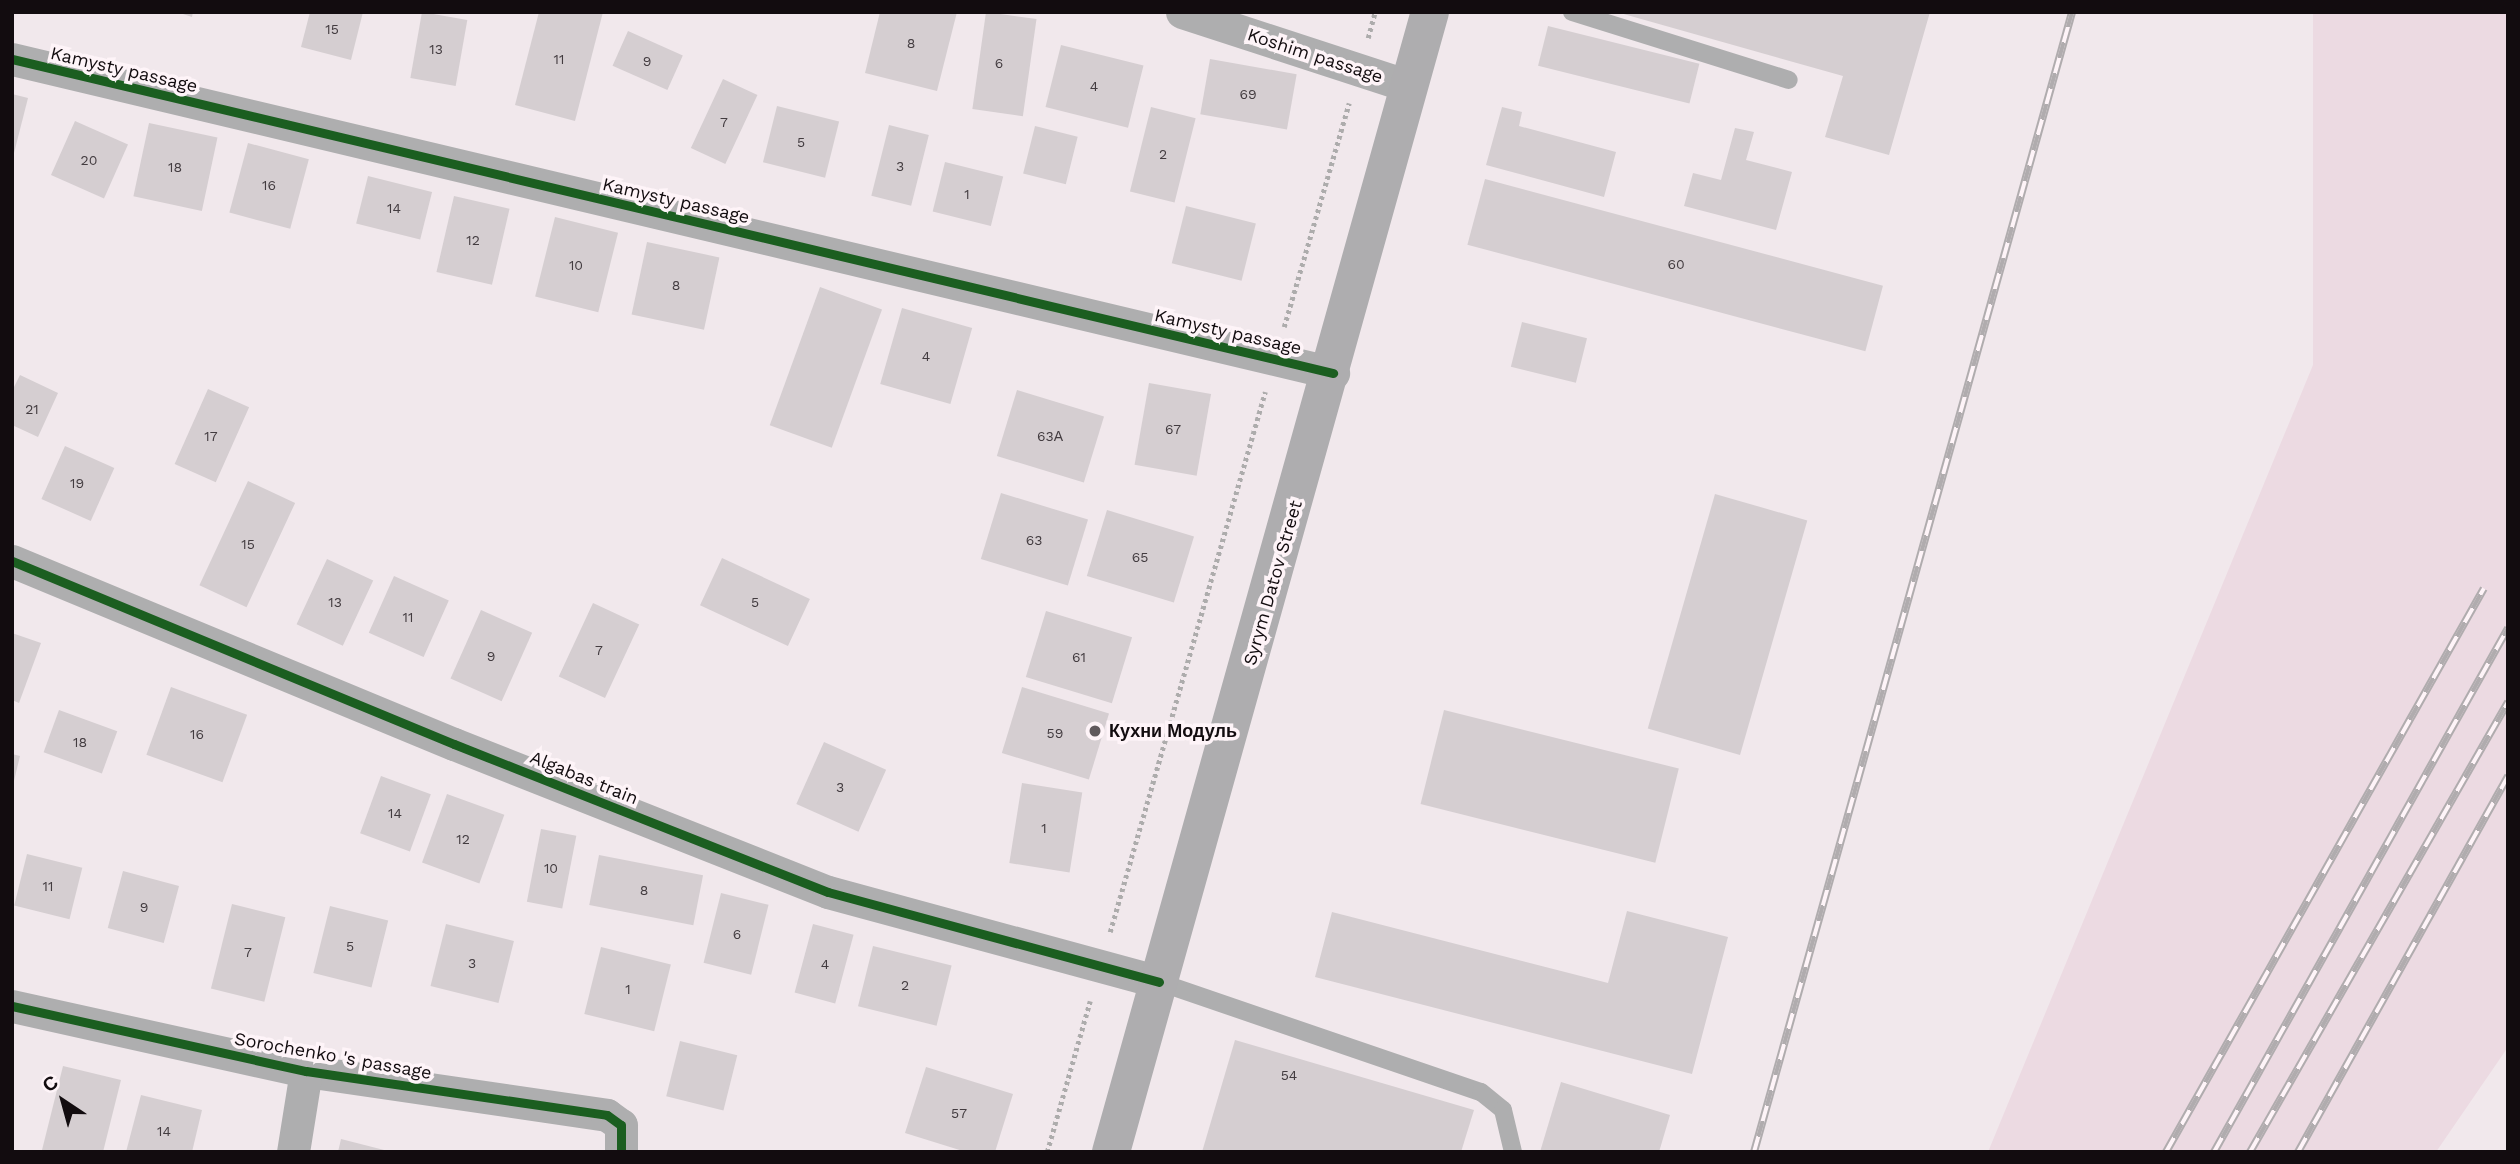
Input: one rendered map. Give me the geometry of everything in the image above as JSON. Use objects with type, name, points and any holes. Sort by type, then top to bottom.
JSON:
[{"type":"main road","name":"Syrym Datov Street","points":[[1111,1152],[1333,373],[1430,12]]},
{"type":"street","name":"Koshim passage","points":[[1182,12],[1408,86]]},
{"type":"street","name":"Kamysty passage","points":[[12,59],[1333,373]]},
{"type":"street","name":"Algabas train","points":[[12,561],[828,892],[1159,982]]},
{"type":"street","name":"Sorochenko 's passage","points":[[12,1006],[306,1071],[607,1115],[621,1125],[621,1152]]},
{"type":"street","points":[[293,1152],[306,1071]]},
{"type":"lane","points":[[1572,12],[1789,80]]},
{"type":"lane","points":[[1159,982],[1480,1092],[1503,1110],[1513,1152]]},
{"type":"path","points":[[1047,1152],[1375,12]]},
{"type":"shaded area","points":[[2313,12],[2508,12],[2508,1047],[2436,1152],[1988,1152],[2313,365]]},
{"type":"building","points":[[177,12],[193,12],[192,17]]},
{"type":"building","points":[[310,12],[363,12],[351,60],[301,47]]},
{"type":"building","points":[[422,12],[467,20],[456,86],[410,78]]},
{"type":"building","points":[[539,12],[603,12],[575,121],[515,105]]},
{"type":"building","points":[[880,12],[957,12],[937,91],[865,73]]},
{"type":"building","points":[[986,12],[1037,19],[1023,116],[972,109]]},
{"type":"building","points":[[1930,12],[1889,155],[1825,137],[1843,76],[1620,13]]},
{"type":"building","points":[[1548,26],[1699,64],[1689,104],[1538,66]]},
{"type":"building","points":[[628,31],[683,55],[667,90],[613,66]]},
{"type":"building","points":[[1061,45],[1143,66],[1128,128],[1046,107]]},
{"type":"building","points":[[1210,59],[1297,74],[1287,129],[1200,114]]},
{"type":"building","points":[[723,79],[757,95],[725,164],[691,148]]},
{"type":"building","points":[[12,94],[28,98],[13,157],[12,157]]},
{"type":"building","points":[[777,106],[839,121],[825,178],[763,162]]},
{"type":"building","points":[[1151,107],[1196,118],[1175,203],[1130,191]]},
{"type":"building","points":[[1502,107],[1522,112],[1519,126],[1616,152],[1604,197],[1486,165]]},
{"type":"building","points":[[75,121],[128,145],[104,198],[51,175]]},
{"type":"building","points":[[149,123],[217,138],[202,211],[133,196]]},
{"type":"building","points":[[889,125],[929,135],[911,206],[871,196]]},
{"type":"building","points":[[1035,126],[1078,137],[1066,184],[1023,174]]},
{"type":"building","points":[[1735,128],[1754,132],[1746,160],[1792,172],[1776,230],[1684,206],[1693,173],[1721,180]]},
{"type":"building","points":[[248,143],[309,159],[290,229],[229,213]]},
{"type":"building","points":[[945,162],[1003,177],[991,226],[933,211]]},
{"type":"building","points":[[368,176],[432,192],[420,240],[356,224]]},
{"type":"building","points":[[1485,179],[1883,286],[1865,351],[1467,245]]},
{"type":"building","points":[[454,196],[510,209],[492,285],[436,272]]},
{"type":"building","points":[[1186,206],[1256,223],[1242,281],[1172,263]]},
{"type":"building","points":[[555,217],[618,233],[598,312],[535,297]]},
{"type":"building","points":[[647,242],[719,257],[704,330],[632,314]]},
{"type":"building","points":[[820,287],[882,310],[832,448],[770,425]]},
{"type":"building","points":[[902,308],[972,328],[950,404],[880,384]]},
{"type":"building","points":[[1522,322],[1587,338],[1576,383],[1511,367]]},
{"type":"building","points":[[20,375],[58,393],[38,437],[12,425],[12,391]]},
{"type":"building","points":[[1149,383],[1211,394],[1197,476],[1135,465]]},
{"type":"building","points":[[208,389],[249,407],[216,482],[175,464]]},
{"type":"building","points":[[1017,390],[1104,417],[1084,483],[997,456]]},
{"type":"building","points":[[65,446],[114,468],[91,521],[41,499]]},
{"type":"building","points":[[248,481],[295,503],[247,607],[199,585]]},
{"type":"building","points":[[1001,493],[1088,520],[1068,586],[981,559]]},
{"type":"building","points":[[1715,494],[1807,520],[1740,755],[1648,729]]},
{"type":"building","points":[[1107,510],[1194,537],[1174,603],[1087,576]]},
{"type":"building","points":[[722,558],[810,599],[788,646],[700,605]]},
{"type":"building","points":[[327,559],[373,581],[343,646],[297,624]]},
{"type":"building","points":[[394,576],[449,600],[424,657],[369,633]]},
{"type":"building","points":[[593,603],[639,625],[605,698],[559,676]]},
{"type":"building","points":[[481,610],[532,633],[502,701],[450,679]]},
{"type":"building","points":[[1046,611],[1132,637],[1112,703],[1026,677]]},
{"type":"building","points":[[12,633],[41,643],[19,703],[12,700]]},
{"type":"building","points":[[171,687],[247,715],[222,782],[146,755]]},
{"type":"building","points":[[1022,687],[1109,714],[1089,780],[1002,753]]},
{"type":"building","points":[[59,710],[117,731],[102,773],[44,752]]},
{"type":"building","points":[[1444,710],[1679,769],[1655,863],[1421,804]]},
{"type":"building","points":[[824,742],[886,770],[858,832],[796,804]]},
{"type":"building","points":[[12,754],[20,756],[13,785],[12,785]]},
{"type":"building","points":[[381,776],[431,794],[410,851],[360,833]]},
{"type":"building","points":[[1022,783],[1082,793],[1070,873],[1009,863]]},
{"type":"building","points":[[447,794],[504,815],[479,883],[422,863]]},
{"type":"building","points":[[541,829],[576,836],[562,909],[527,902]]},
{"type":"building","points":[[27,854],[82,868],[69,919],[14,905]]},
{"type":"building","points":[[599,855],[703,875],[693,925],[589,905]]},
{"type":"building","points":[[123,871],[179,886],[164,943],[108,928]]},
{"type":"building","points":[[721,893],[769,905],[751,975],[704,963]]},
{"type":"building","points":[[232,904],[285,917],[264,1002],[211,988]]},
{"type":"building","points":[[330,906],[388,921],[372,987],[313,973]]},
{"type":"building","points":[[1627,911],[1728,937],[1692,1074],[1315,977],[1332,912],[1608,983]]},
{"type":"building","points":[[446,924],[514,941],[498,1003],[431,986]]},
{"type":"building","points":[[813,924],[854,935],[835,1003],[795,993]]},
{"type":"building","points":[[873,946],[952,966],[937,1026],[858,1006]]},
{"type":"building","points":[[601,947],[671,964],[654,1031],[584,1014]]},
{"type":"building","points":[[1235,1040],[1474,1110],[1461,1152],[1202,1152]]},
{"type":"building","points":[[680,1041],[737,1055],[723,1111],[666,1096]]},
{"type":"building","points":[[63,1066],[121,1080],[103,1152],[42,1150]]},
{"type":"building","points":[[926,1067],[1013,1094],[995,1152],[966,1152],[905,1133]]},
{"type":"building","points":[[1561,1082],[1670,1115],[1659,1152],[1540,1152]]},
{"type":"building","points":[[141,1095],[202,1110],[192,1152],[126,1152]]},
{"type":"building","points":[[341,1139],[388,1151],[388,1152],[338,1152]]},
{"type":"railway","points":[[1754,1152],[2072,12]]},
{"type":"railway","points":[[2166,1152],[2484,588]]},
{"type":"railway","points":[[2214,1152],[2508,628]]},
{"type":"railway","points":[[2250,1152],[2508,702]]},
{"type":"railway","points":[[2298,1152],[2508,776]]},
{"type":"cycle path","points":[[12,59],[1333,373]]},
{"type":"cycle path","points":[[12,561],[454,744],[828,892],[1159,982]]},
{"type":"cycle path","points":[[12,1006],[306,1071],[607,1115],[621,1125],[621,1152]]},
{"type":"place","name":"Кухни Модуль","points":[[1095,731]]}]
